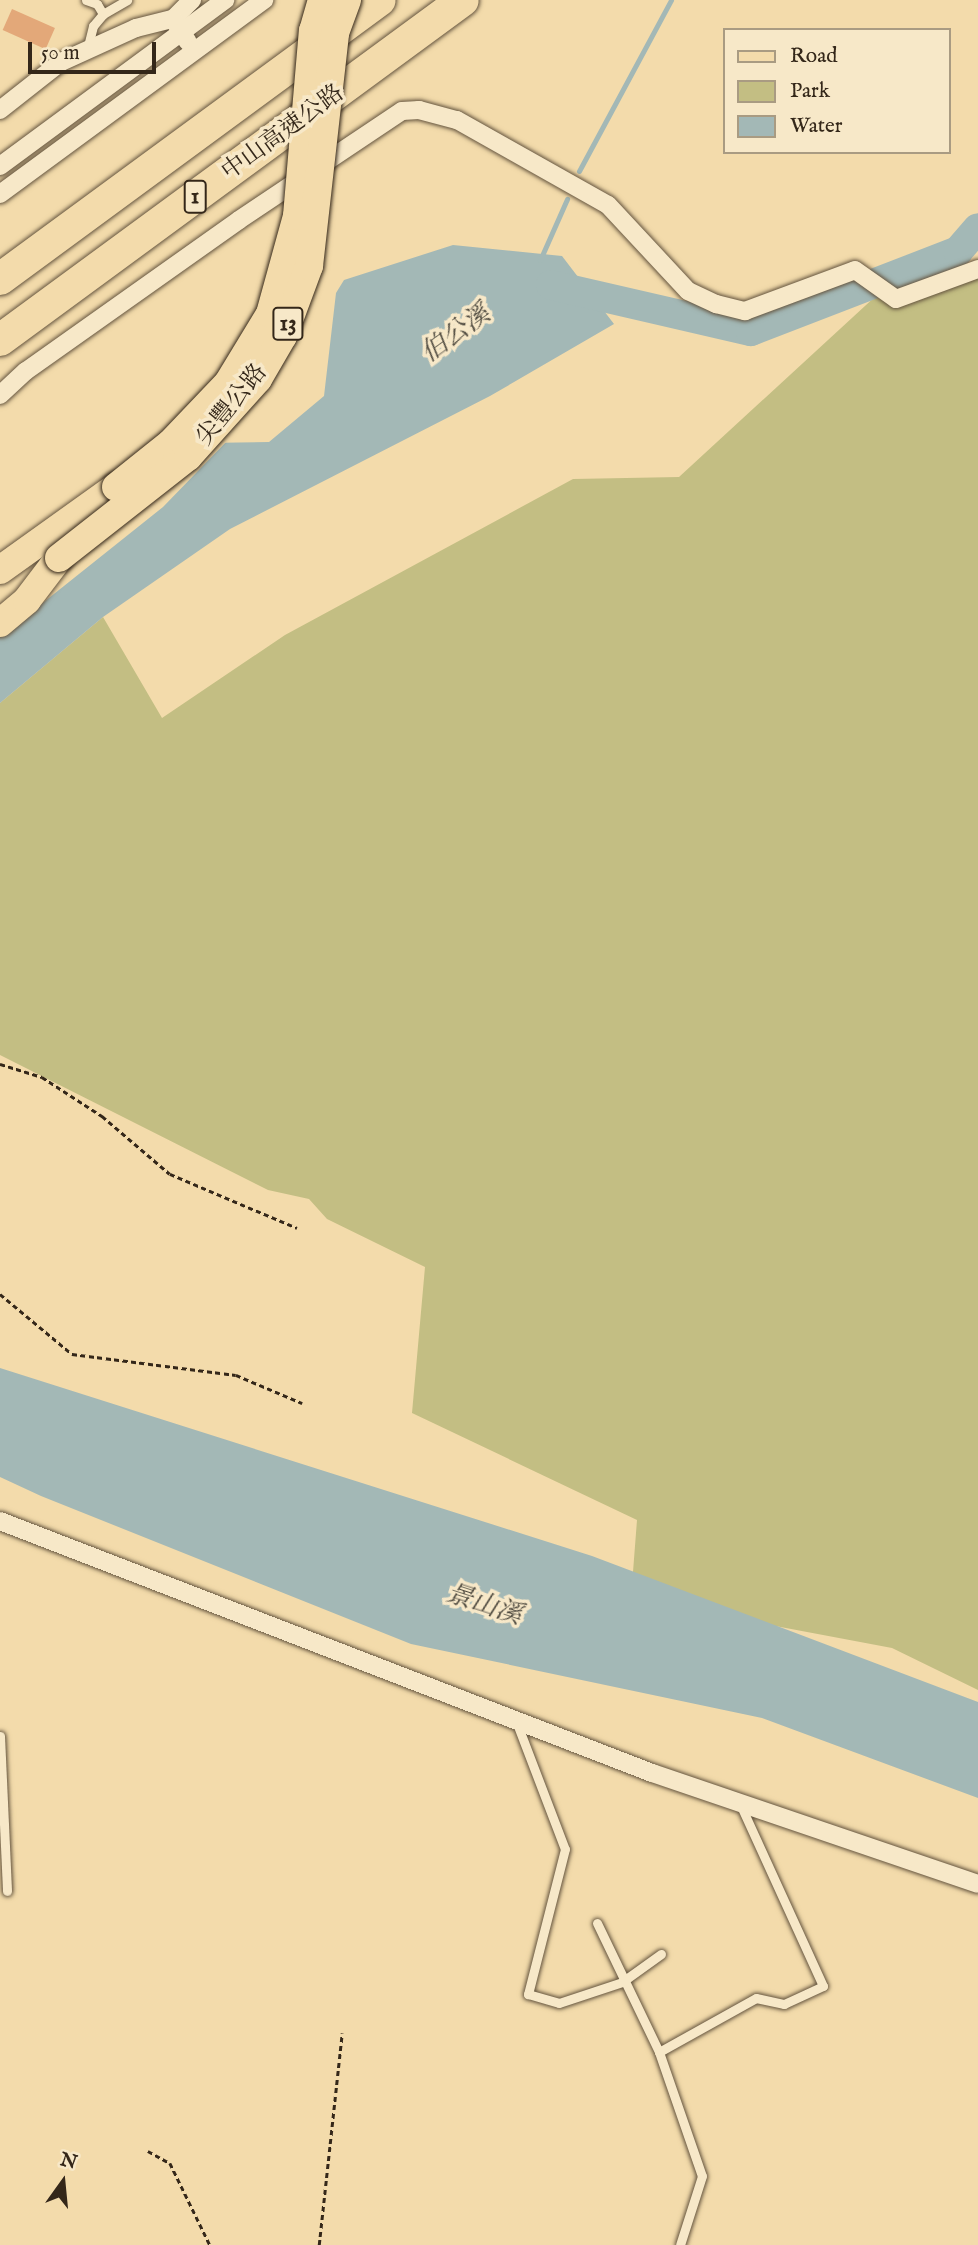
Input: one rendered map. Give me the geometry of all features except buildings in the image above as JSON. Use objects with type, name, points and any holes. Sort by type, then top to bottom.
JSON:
[{"type":"highway","name":"中山高速公路","points":[[0,279],[380,0]]},
{"type":"highway","name":"中山高速公路","points":[[0,340],[463,0]]},
{"type":"main road","name":"尖豐公路","points":[[0,570],[171,443],[247,359],[270,314],[287,265],[297,216],[313,31],[322,0]]},
{"type":"main road","name":"尖豐公路","points":[[0,599],[58,558],[188,457],[258,379],[282,336],[309,267],[335,33],[347,0]]},
{"type":"main road","points":[[0,623],[27,600],[58,558]]},
{"type":"street","points":[[0,110],[89,46],[177,27],[192,0]]},
{"type":"street","points":[[0,166],[177,27],[225,0]]},
{"type":"street","points":[[0,194],[264,0]]},
{"type":"street","points":[[177,27],[195,50]]},
{"type":"street","points":[[0,395],[26,371],[402,111],[419,110],[457,120],[608,205],[688,291],[716,304],[745,311],[855,270],[896,299],[978,269]]},
{"type":"street","points":[[0,1521],[740,1804],[978,1884]]},
{"type":"lane","points":[[86,0],[97,4],[103,14]]},
{"type":"lane","points":[[89,46],[93,26],[103,14],[127,0]]},
{"type":"lane","points":[[515,1719],[565,1849],[528,1994],[559,2003],[622,1982],[661,1954]]},
{"type":"lane","points":[[0,1736],[7,1891]]},
{"type":"lane","points":[[659,2052],[756,1998],[784,2004],[822,1986],[740,1804]]},
{"type":"lane","points":[[597,1923],[622,1982],[659,2052],[702,2176],[680,2245]]},
{"type":"path","points":[[0,1064],[52,1084],[102,1116],[170,1174],[297,1228]]},
{"type":"path","points":[[0,1294],[72,1354],[236,1375],[302,1403]]},
{"type":"path","points":[[319,2245],[342,2034]]},
{"type":"path","points":[[148,2151],[170,2163],[209,2245]]},
{"type":"green space","points":[[928,248],[978,267],[978,1690],[892,1648],[643,1601],[633,1572],[637,1520],[412,1413],[425,1267],[327,1219],[309,1199],[268,1190],[0,1055],[0,703],[103,617],[162,718],[285,635],[573,479],[679,477]]},
{"type":"water","points":[[453,245],[562,256],[614,324],[490,396],[230,529],[103,617],[0,703],[0,635],[204,443],[269,442],[324,396],[336,293],[344,280]]},
{"type":"water","name":"景山溪","points":[[0,1368],[592,1556],[978,1702],[978,1798],[762,1718],[411,1644],[41,1496],[0,1477]]},
{"type":"pier","points":[[203,439],[229,439],[163,507],[0,637],[8,607],[3,588],[125,478]]},
{"type":"waterway","points":[[579,171],[671,0]]},
{"type":"waterway","points":[[540,260],[567,199]]},
{"type":"waterway","name":"伯公溪","points":[[551,285],[751,331],[958,251],[978,228]]}]
